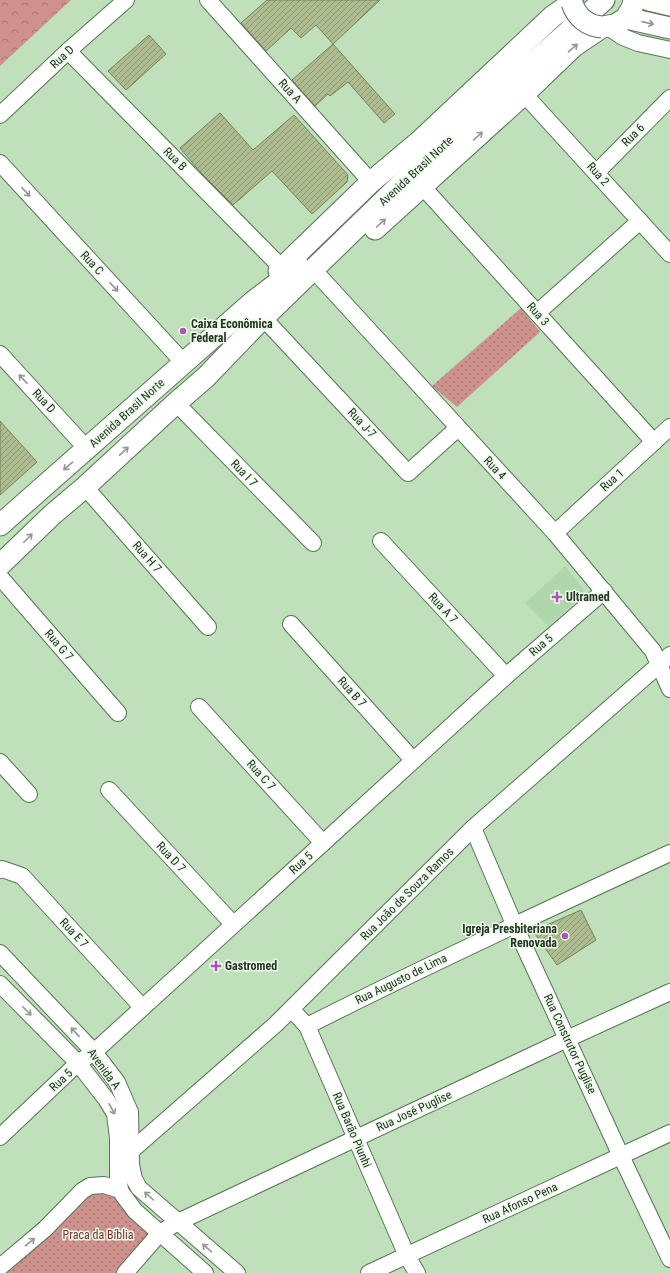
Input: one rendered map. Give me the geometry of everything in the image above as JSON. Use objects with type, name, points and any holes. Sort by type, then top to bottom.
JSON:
[{"type":"main road","name":"Avenida Brasil Norte","points":[[0,566],[53,514],[85,487],[206,377],[256,325],[399,186],[505,88],[604,0]]},
{"type":"main road","points":[[649,0],[670,5]]},
{"type":"main road","name":"Avenida Brasil Norte","points":[[254,300],[282,268],[371,182],[421,140],[553,16],[574,1]]},
{"type":"main road","name":"Avenida Brasil Norte","points":[[0,525],[254,300],[279,282],[388,185],[574,1]]},
{"type":"main road","points":[[574,1],[576,12],[584,21],[594,26],[618,18],[670,28]]},
{"type":"main road","name":"Avenida Brasil Norte","points":[[234,348],[269,324],[321,278],[524,94],[574,46],[618,18]]},
{"type":"street","name":"Rua D","points":[[0,115],[68,51],[126,0]]},
{"type":"street","name":"Rua A","points":[[208,0],[371,182]]},
{"type":"street","points":[[618,18],[623,37],[638,43],[670,50]]},
{"type":"street","name":"Rua B","points":[[68,51],[282,268]]},
{"type":"street","name":"Rua 2","points":[[524,94],[597,172],[670,254]]},
{"type":"street","name":"Rua 6","points":[[597,172],[670,98]]},
{"type":"street","name":"Rua C","points":[[0,163],[184,363]]},
{"type":"street","name":"Rua 3","points":[[422,186],[654,442]]},
{"type":"street","points":[[537,313],[640,221]]},
{"type":"street","name":"Rua 4","points":[[321,278],[555,533],[653,651],[664,660],[670,689]]},
{"type":"street","name":"Rua J-7","points":[[269,324],[408,473],[458,428]]},
{"type":"street","name":"Rua D","points":[[0,354],[87,449]]},
{"type":"street","name":"Rua I 7","points":[[176,403],[313,543]]},
{"type":"street","name":"Rua 1","points":[[555,533],[670,427]]},
{"type":"street","name":"Rua H 7","points":[[85,487],[208,627]]},
{"type":"street","name":"Rua A 7","points":[[381,540],[506,676]]},
{"type":"street","name":"Rua G 7","points":[[0,577],[118,713]]},
{"type":"street","name":"Rua 5","points":[[0,1137],[78,1063],[94,1052],[413,760],[506,676],[604,591]]},
{"type":"street","name":"Rua B 7","points":[[291,624],[413,760]]},
{"type":"street","name":"Rua João de Souza Ramos","points":[[131,1151],[276,1024],[473,828],[664,660]]},
{"type":"street","name":"Rua C 7","points":[[199,707],[323,843]]},
{"type":"street","points":[[0,762],[29,794]]},
{"type":"street","name":"Rua D 7","points":[[108,790],[233,924]]},
{"type":"street","name":"Rua Construtor Puglise","points":[[473,828],[514,924],[670,1259]]},
{"type":"street","name":"Rua Augusto de Lima","points":[[307,1026],[369,994],[514,924],[670,853]]},
{"type":"street","name":"Rua E 7","points":[[0,870],[2,869],[22,876],[142,1007]]},
{"type":"street","name":"Avenida A","points":[[0,953],[94,1052],[117,1082],[130,1112],[131,1165],[134,1179],[140,1188],[237,1273]]},
{"type":"street","name":"Avenida A","points":[[0,984],[78,1063],[106,1099],[115,1114],[118,1138],[118,1176],[120,1190],[123,1195],[135,1211],[205,1273]]},
{"type":"street","name":"Rua José Puglise","points":[[124,1273],[160,1233],[178,1222],[670,992]]},
{"type":"street","name":"Rua Barão Piunhi","points":[[291,1009],[307,1026],[407,1256],[417,1273]]},
{"type":"street","points":[[130,1112],[143,1123],[157,1127]]},
{"type":"street","name":"Rua Afonso Pena","points":[[369,1273],[391,1270],[407,1256],[670,1133]]},
{"type":"street","points":[[0,1268],[45,1229],[90,1186],[104,1185],[120,1190]]},
{"type":"shaded area","name":"Ultramed","points":[[565,566],[582,587],[584,592],[580,598],[548,626],[525,603]]},
{"type":"green space","points":[[0,0],[71,0],[0,66]]},
{"type":"green space","points":[[521,308],[540,332],[457,407],[432,386]]},
{"type":"green space","name":"Praca da Bíblia","points":[[98,1184],[156,1233],[122,1273],[0,1273]]},
{"type":"building","points":[[267,0],[380,0],[333,44],[316,25],[301,38],[291,28],[266,51],[241,23]]},
{"type":"building","points":[[149,35],[166,54],[126,90],[108,71]]},
{"type":"building","points":[[333,44],[395,114],[384,123],[348,82],[330,96],[328,94],[315,106],[292,80]]},
{"type":"building","points":[[220,113],[253,150],[294,115],[348,175],[347,182],[312,214],[272,171],[233,205],[202,174],[180,148]]},
{"type":"building","points":[[0,421],[37,462],[0,495]]},
{"type":"building","name":"Igreja Presbiteriana Renovada","points":[[581,910],[596,940],[557,965],[533,931]]},
{"type":"place","name":"Caixa Econômica Federal","points":[[183,331]]},
{"type":"place","name":"Ultramed","points":[[557,597]]},
{"type":"place","name":"Igreja Presbiteriana Renovada","points":[[565,936]]},
{"type":"place","name":"Gastromed","points":[[216,966]]}]
